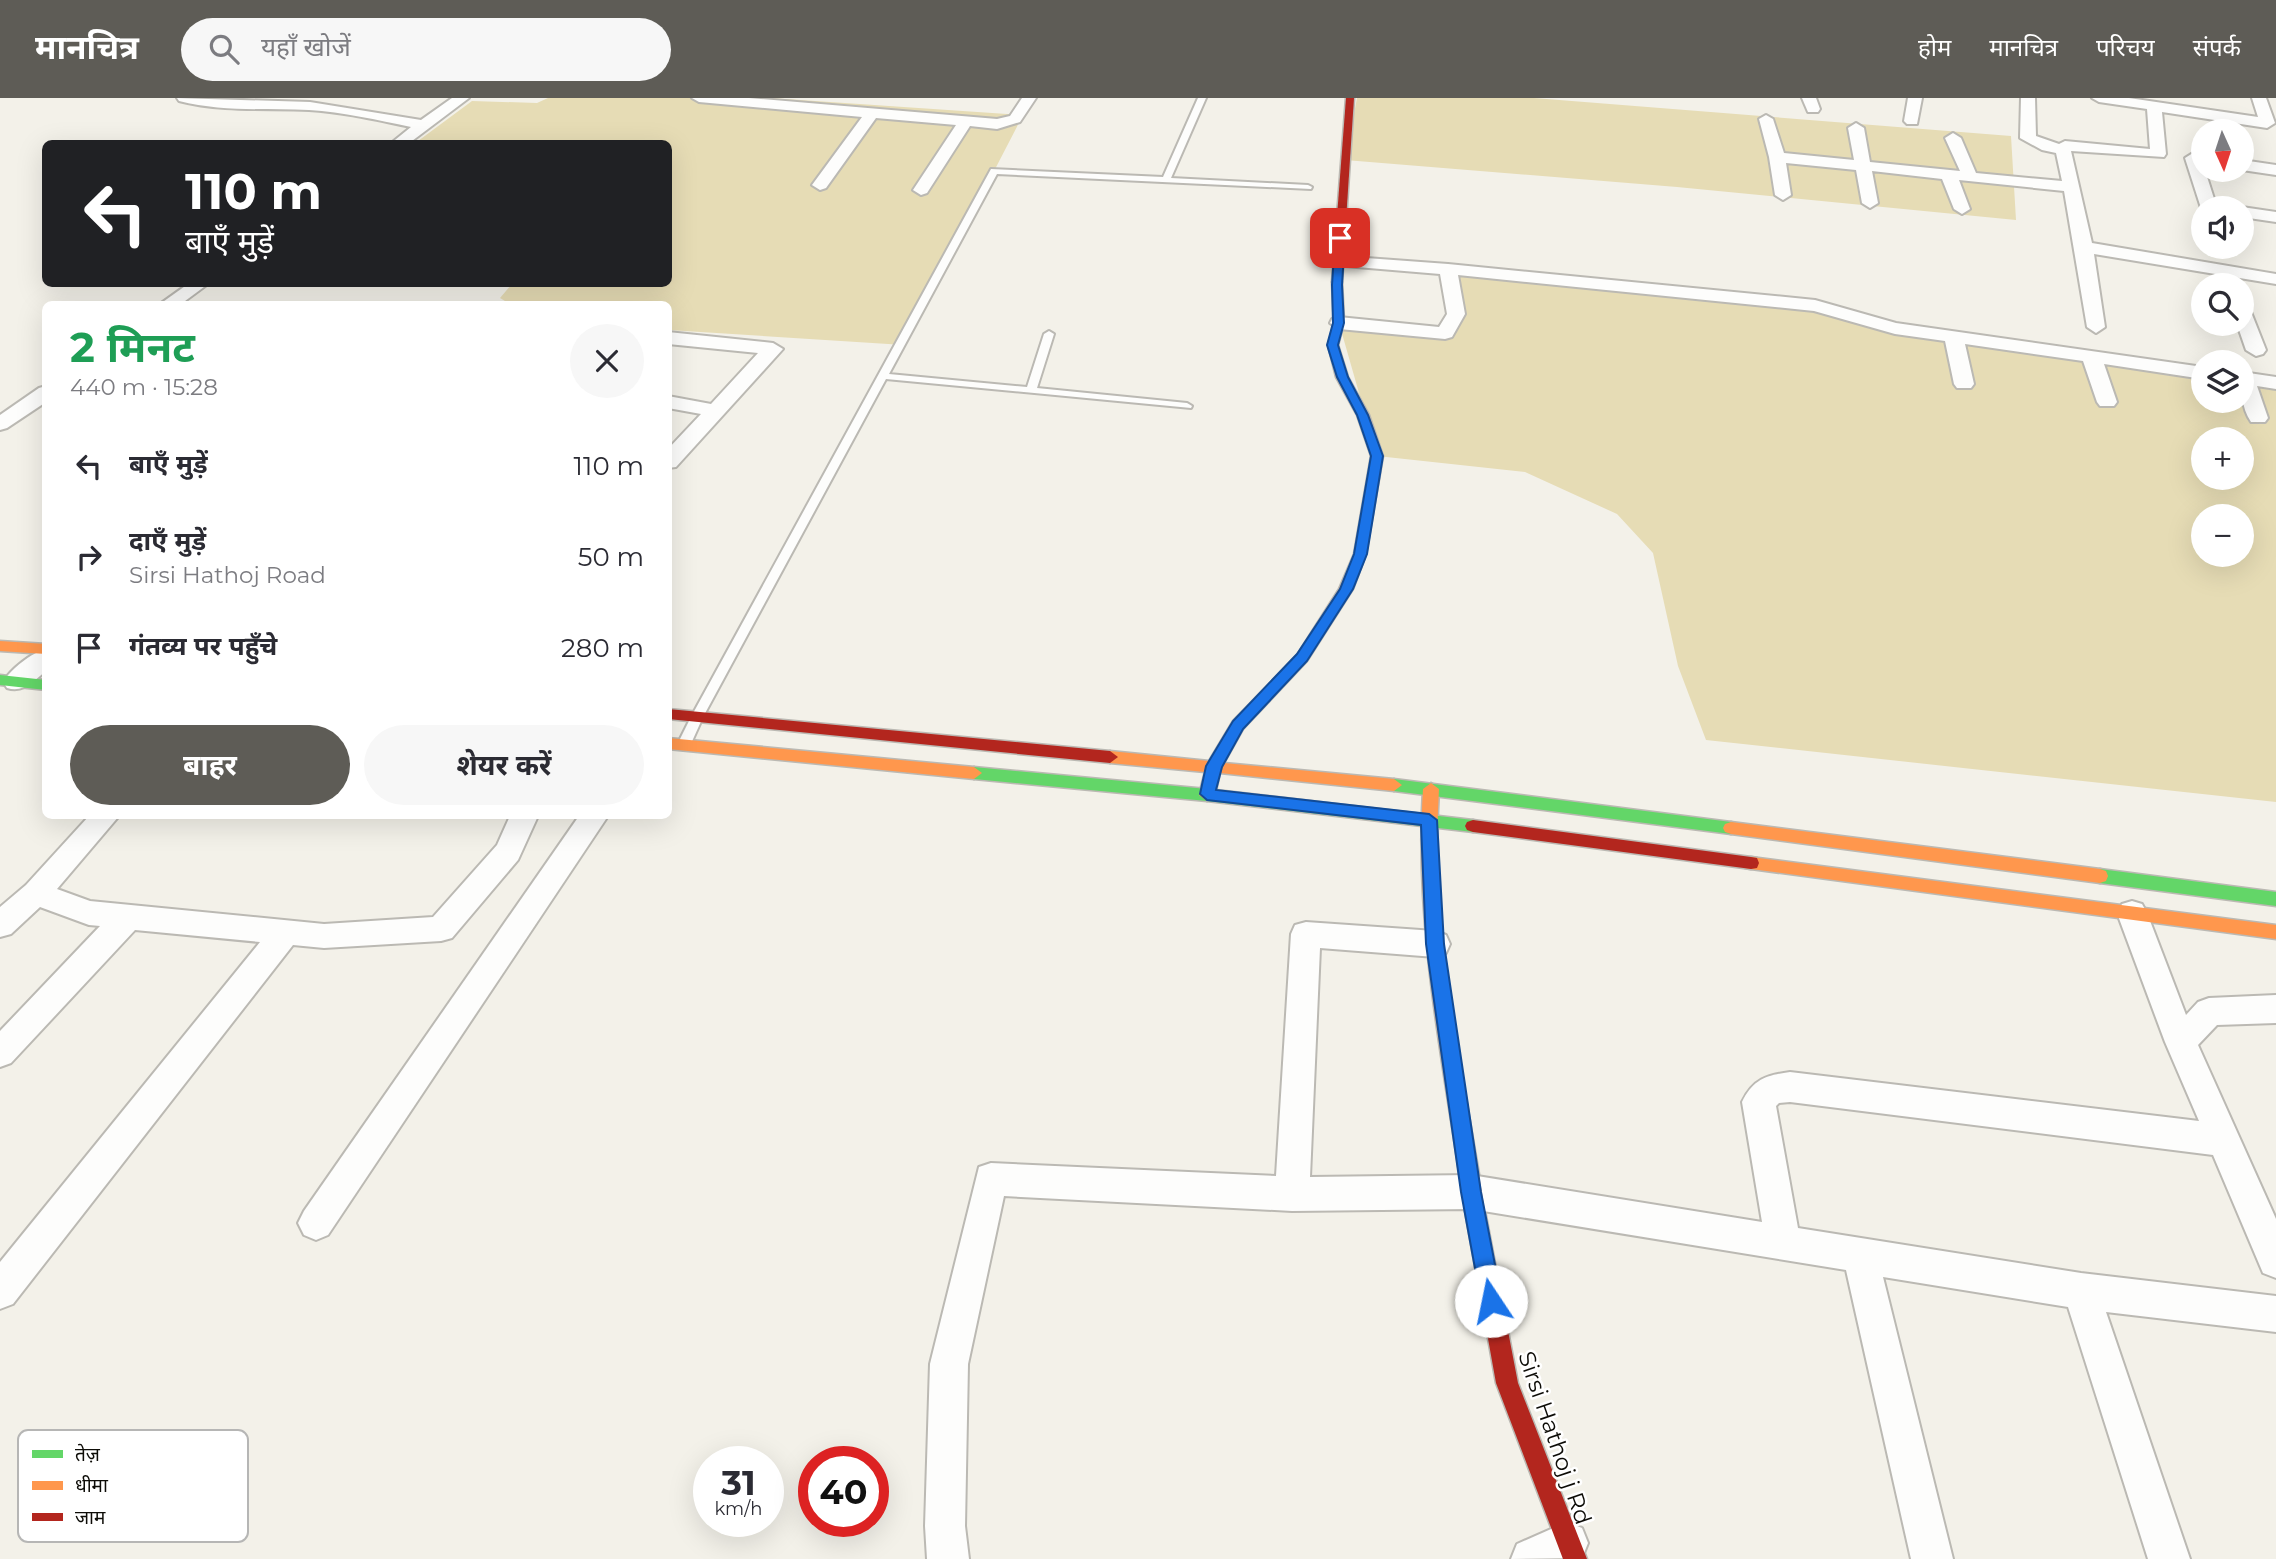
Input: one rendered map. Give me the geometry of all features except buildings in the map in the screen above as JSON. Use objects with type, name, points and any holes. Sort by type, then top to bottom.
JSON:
[{"type":"main road","points":[[1207,794],[1214,766],[1238,725],[1302,658],[1346,589],[1360,554],[1377,456],[1363,415],[1342,377],[1333,345],[1339,323],[1339,261],[1350,98]]},
{"type":"main road","points":[[0,646],[42,649]]},
{"type":"main road","points":[[8,681],[42,685]]},
{"type":"main road","points":[[672,714],[1431,789],[2276,899]]},
{"type":"main road","points":[[676,744],[1207,794],[1429,820],[2276,932]]},
{"type":"main road","name":"Sirsi Hathoj j Rd","points":[[1431,789],[1429,820],[1435,944],[1471,1192],[1507,1383],[1558,1554]]},
{"type":"street","points":[[184,98],[235,105],[308,106],[364,112],[423,125]]},
{"type":"street","points":[[402,140],[462,98]]},
{"type":"street","points":[[699,98],[830,103],[873,112],[966,121],[1008,122],[1015,118],[1029,98]]},
{"type":"street","points":[[914,116],[932,98]]},
{"type":"street","points":[[1912,121],[1915,98]]},
{"type":"street","points":[[2028,98],[2028,138],[2047,147],[2063,149],[2065,146],[2084,146],[2181,156]]},
{"type":"street","points":[[2099,98],[2267,123],[2259,98]]},
{"type":"street","points":[[2154,106],[2205,196]]},
{"type":"street","points":[[820,185],[873,112]]},
{"type":"street","points":[[1766,119],[1777,157],[1783,195]]},
{"type":"street","points":[[921,190],[966,121]]},
{"type":"street","points":[[1856,128],[1870,204]]},
{"type":"street","points":[[1953,138],[1970,176]]},
{"type":"street","points":[[2063,149],[2084,247],[2096,327]]},
{"type":"street","points":[[1777,157],[2071,187]]},
{"type":"street","points":[[2254,167],[2276,170]]},
{"type":"street","points":[[1948,174],[1962,209]]},
{"type":"street","points":[[2254,214],[2276,217]]},
{"type":"street","points":[[2084,247],[2206,273]]},
{"type":"street","points":[[1339,261],[1448,269],[1815,306],[1895,328],[2191,371]]},
{"type":"street","points":[[1339,323],[1445,333],[1456,314],[1448,269]]},
{"type":"street","points":[[2254,279],[2276,279]]},
{"type":"street","points":[[174,301],[194,287]]},
{"type":"street","points":[[2251,336],[2256,350]]},
{"type":"street","points":[[1954,337],[1964,384]]},
{"type":"street","points":[[672,338],[773,349],[672,459]]},
{"type":"street","points":[[2092,358],[2107,401]]},
{"type":"street","points":[[2254,380],[2276,383]]},
{"type":"street","points":[[0,424],[42,395]]},
{"type":"street","points":[[672,402],[716,411]]},
{"type":"street","points":[[2254,407],[2258,418]]},
{"type":"street","points":[[8,681],[42,660]]},
{"type":"street","points":[[0,925],[36,893],[102,819]]},
{"type":"street","points":[[36,893],[89,913],[324,936],[441,929],[508,852],[523,819]]},
{"type":"street","points":[[316,1223],[592,819]]},
{"type":"street","points":[[2132,913],[2180,1042],[2276,1260]]},
{"type":"street","points":[[0,1053],[128,917]]},
{"type":"street","points":[[0,1290],[285,932]]},
{"type":"street","points":[[1292,1194],[1306,934],[1435,944]]},
{"type":"street","points":[[2180,1042],[2209,1012],[2276,1009]]},
{"type":"street","points":[[1783,1243],[1759,1102],[1770,1089],[1790,1087],[2223,1140]]},
{"type":"street","points":[[948,1559],[944,1526],[949,1364],[991,1179],[1292,1194],[1471,1192],[2081,1291],[2276,1314]]},
{"type":"street","points":[[1860,1255],[1932,1559]]},
{"type":"street","points":[[2081,1291],[2169,1559]]},
{"type":"lane","points":[[1166,180],[1202,98]]},
{"type":"lane","points":[[676,744],[697,717],[994,171],[1308,187]]},
{"type":"lane","points":[[1031,390],[1049,334]]},
{"type":"lane","points":[[883,376],[1187,406]]},
{"type":"shaded area","points":[[548,98],[771,98],[1023,115],[904,345],[672,330],[672,301],[505,301],[500,298],[509,287],[672,287],[672,140],[419,140],[472,101],[537,103]]},
{"type":"shaded area","points":[[1357,98],[1534,98],[2011,136],[2016,220],[1677,187],[1345,160]]},
{"type":"shaded area","points":[[1448,269],[1815,306],[1895,328],[2191,373],[2191,413],[2254,413],[2254,383],[2276,386],[2276,802],[1706,740],[1678,666],[1653,553],[1617,514],[1525,472],[1377,456],[1339,323],[1445,333],[1456,313]]},
{"type":"traffic: fast","points":[[0,680],[42,685]]},
{"type":"traffic: fast","points":[[974,773],[1207,795],[1473,826]]},
{"type":"traffic: fast","points":[[1394,785],[1731,828]]},
{"type":"traffic: fast","points":[[2100,876],[2276,899]]},
{"type":"traffic: slow","points":[[1207,795],[1214,766],[1238,725],[1302,658],[1346,589],[1360,554],[1377,456],[1363,415],[1342,377],[1333,345],[1339,323],[1337,282]]},
{"type":"traffic: slow","points":[[0,646],[42,649]]},
{"type":"traffic: slow","points":[[672,743],[974,773]]},
{"type":"traffic: slow","points":[[1110,757],[1394,785]]},
{"type":"traffic: slow","points":[[1431,789],[1429,820],[1435,944],[1475,1211]]},
{"type":"traffic: slow","points":[[1731,828],[2100,876]]},
{"type":"traffic: slow","points":[[1751,863],[2276,932]]},
{"type":"traffic: jam","points":[[1337,282],[1350,98]]},
{"type":"traffic: jam","points":[[672,714],[1110,757]]},
{"type":"traffic: jam","points":[[1473,826],[1751,863]]},
{"type":"traffic: jam","points":[[1475,1211],[1507,1383],[1575,1559]]},
{"type":"route","points":[[1340,238],[1337,285],[1339,323],[1333,345],[1342,377],[1363,415],[1377,456],[1360,554],[1346,589],[1302,658],[1238,725],[1214,766],[1207,794],[1429,820],[1435,944],[1471,1192],[1491,1301]]}]
